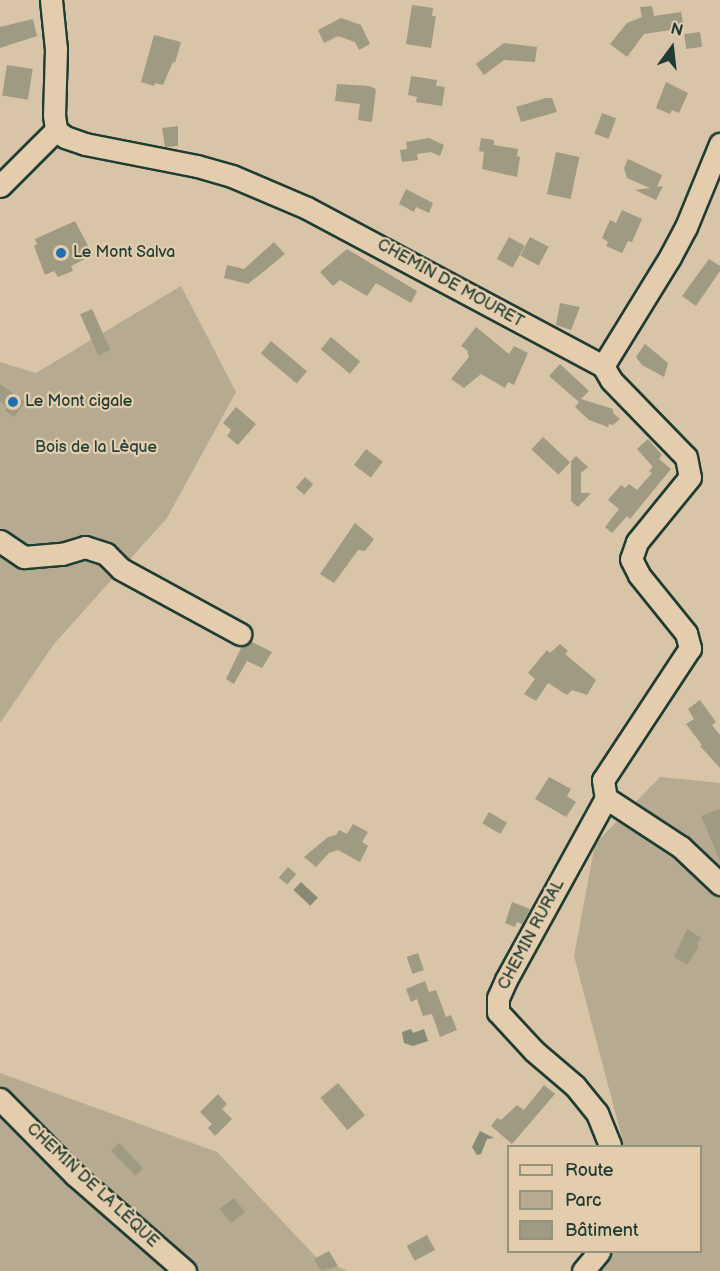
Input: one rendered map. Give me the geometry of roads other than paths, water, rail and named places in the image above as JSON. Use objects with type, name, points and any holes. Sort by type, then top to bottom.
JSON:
[{"type":"street","points":[[0,186],[56,130],[54,115],[56,49],[51,0]]},
{"type":"street","name":"CHEMIN DE MOURET","points":[[56,130],[65,137],[85,144],[197,166],[232,176],[307,208],[603,366]]},
{"type":"street","points":[[720,144],[686,227],[603,366],[611,380],[686,457],[690,477],[637,542],[631,559],[639,575],[686,633],[690,648],[603,780],[606,798],[681,847],[720,884]]},
{"type":"street","points":[[0,541],[24,557],[62,554],[86,547],[106,554],[121,569],[240,634]]},
{"type":"street","name":"CHEMIN RURAL","points":[[606,798],[506,980],[498,998],[498,1012],[534,1051],[575,1086],[597,1113],[610,1145]]},
{"type":"street","name":"CHEMIN DE LA LÈQUE","points":[[0,1099],[75,1175],[185,1271]]},
{"type":"street","points":[[583,1271],[597,1253]]},
{"type":"place","name":"Le Mont Salva","points":[[61,253]]},
{"type":"place","name":"Le Mont cigale","points":[[13,402]]},
{"type":"park label","name":"Bois de la Lèque","points":[[96,448]]}]
